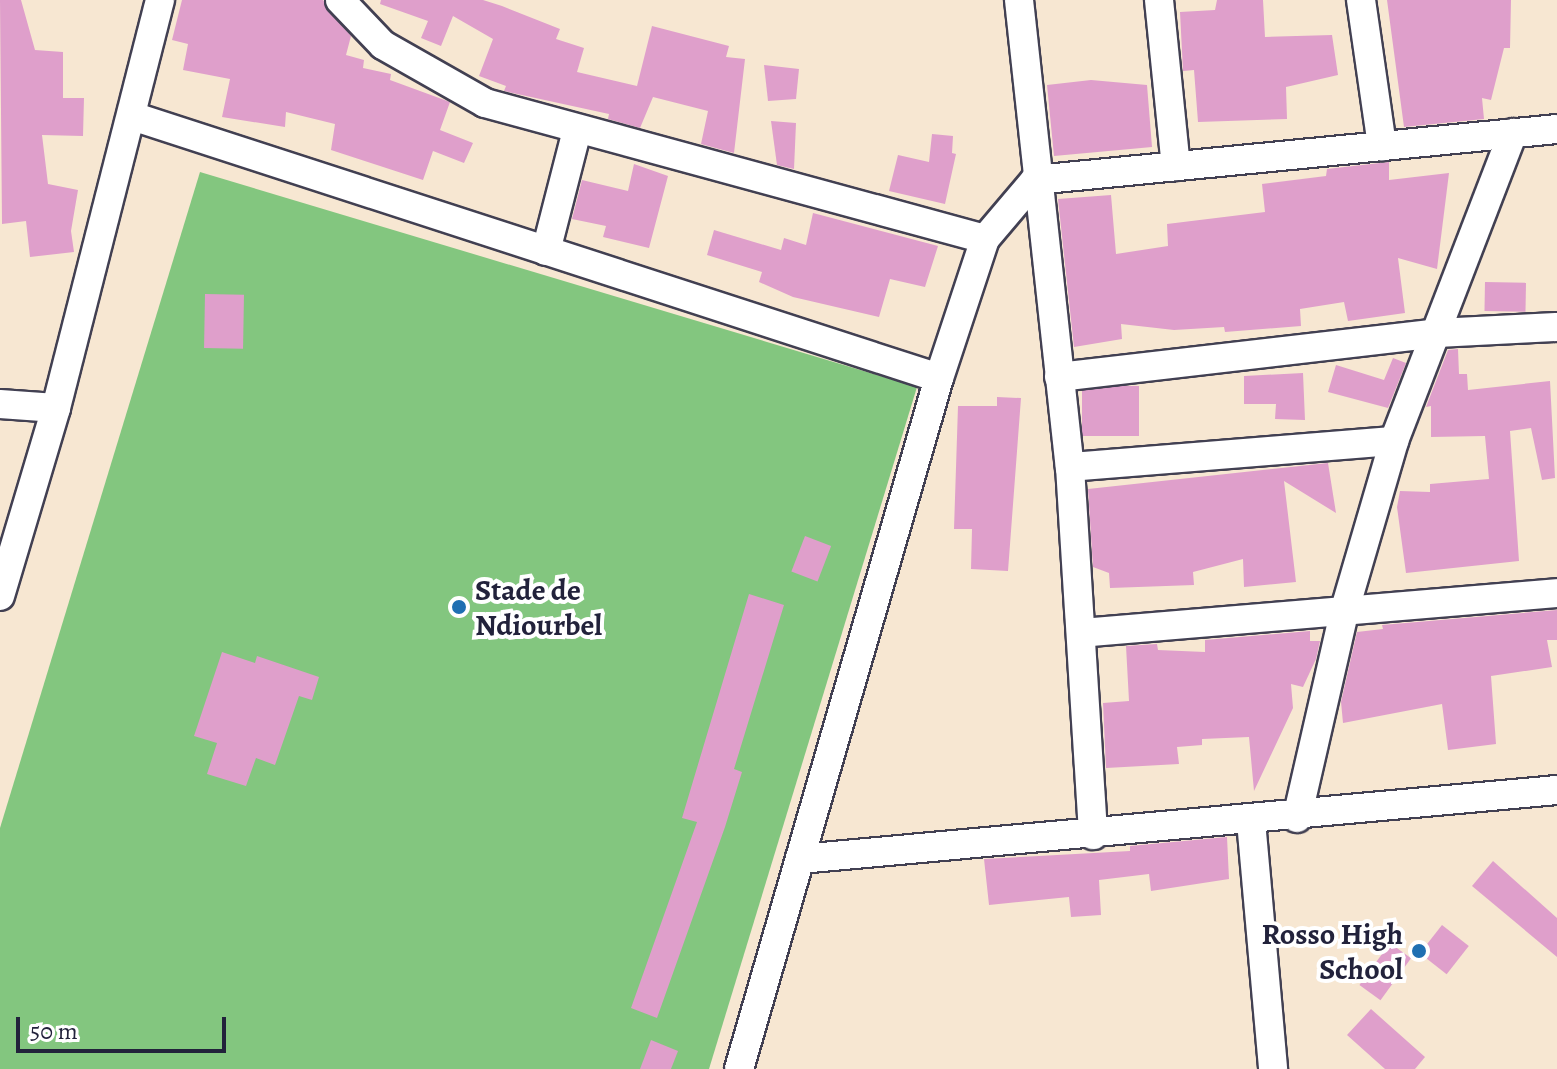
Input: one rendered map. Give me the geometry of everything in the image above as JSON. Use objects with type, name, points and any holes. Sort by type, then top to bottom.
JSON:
[{"type":"street","points":[[0,596],[56,408],[160,0]]},
{"type":"street","points":[[340,0],[383,45],[485,103],[985,239]]},
{"type":"street","points":[[1019,0],[1035,180],[1070,467],[1093,835]]},
{"type":"street","points":[[1159,0],[1176,166]]},
{"type":"street","points":[[1361,0],[1382,146]]},
{"type":"street","points":[[132,116],[939,378]]},
{"type":"street","points":[[739,1069],[939,378],[985,239],[1035,180],[1557,129]]},
{"type":"street","points":[[546,251],[577,130]]},
{"type":"street","points":[[1297,818],[1345,609],[1394,441],[1513,133]]},
{"type":"street","points":[[1059,377],[1437,333],[1557,327]]},
{"type":"street","points":[[0,404],[56,408]]},
{"type":"street","points":[[1070,467],[1394,441]]},
{"type":"street","points":[[1081,633],[1557,593]]},
{"type":"street","points":[[800,859],[1297,818],[1557,790]]},
{"type":"street","points":[[1251,821],[1273,1069]]},
{"type":"green space","name":"Stade de Ndiourbel","points":[[200,172],[917,387],[709,1069],[0,1069],[0,828]]},
{"type":"building","points":[[0,0],[21,0],[35,50],[63,52],[63,98],[84,98],[83,136],[42,135],[48,184],[78,190],[71,231],[74,252],[30,257],[26,221],[2,224]]},
{"type":"building","points":[[182,0],[323,0],[351,36],[346,55],[364,60],[363,68],[391,74],[390,80],[450,102],[440,130],[473,143],[464,163],[433,151],[423,180],[331,150],[335,124],[286,112],[285,127],[222,117],[230,79],[183,70],[188,44],[172,40]]},
{"type":"building","points":[[381,0],[483,0],[502,6],[560,29],[556,39],[584,48],[577,72],[637,86],[652,26],[729,46],[726,57],[745,59],[734,153],[701,144],[708,111],[653,97],[640,128],[608,119],[609,114],[504,91],[506,86],[479,76],[493,39],[453,16],[441,46],[421,38],[428,21],[380,4]]},
{"type":"building","points":[[1217,0],[1263,0],[1265,37],[1332,35],[1338,75],[1286,87],[1287,119],[1198,122],[1194,70],[1183,71],[1180,12],[1215,10]]},
{"type":"building","points":[[1387,0],[1511,0],[1510,48],[1504,48],[1491,100],[1482,98],[1484,119],[1404,127]]},
{"type":"building","points":[[764,65],[799,69],[796,99],[768,101]]},
{"type":"building","points":[[1091,80],[1147,85],[1152,147],[1054,156],[1047,85]]},
{"type":"building","points":[[771,121],[796,123],[794,169],[777,165]]},
{"type":"building","points":[[932,134],[953,136],[952,153],[956,154],[945,204],[889,191],[898,155],[929,162]]},
{"type":"building","points":[[1389,162],[1389,180],[1449,173],[1437,269],[1398,258],[1405,313],[1348,321],[1344,302],[1300,309],[1301,326],[1225,332],[1224,327],[1174,330],[1121,324],[1122,339],[1074,347],[1058,199],[1111,195],[1116,254],[1168,246],[1167,224],[1265,212],[1262,184],[1326,176],[1327,169]]},
{"type":"building","points":[[634,164],[668,176],[649,248],[603,237],[606,226],[572,219],[582,180],[628,191]]},
{"type":"building","points":[[813,213],[938,246],[925,287],[890,279],[879,317],[793,297],[759,282],[762,272],[707,255],[714,230],[781,250],[784,238],[806,245]]},
{"type":"building","points":[[1485,282],[1526,283],[1525,312],[1484,311]]},
{"type":"building","points":[[205,294],[244,295],[243,349],[204,348]]},
{"type":"building","points":[[1458,349],[1459,374],[1467,374],[1468,390],[1550,381],[1555,478],[1542,480],[1531,428],[1510,431],[1519,561],[1406,573],[1397,507],[1400,491],[1430,492],[1430,484],[1489,479],[1485,436],[1431,437],[1431,406],[1426,407],[1448,350]]},
{"type":"building","points":[[1393,358],[1406,363],[1388,408],[1328,392],[1336,365],[1384,380]]},
{"type":"building","points":[[1303,373],[1305,420],[1275,419],[1276,404],[1244,404],[1244,376]]},
{"type":"building","points":[[1082,386],[1139,386],[1139,436],[1082,436]]},
{"type":"building","points":[[997,397],[1021,398],[1008,571],[971,569],[972,529],[954,529],[958,406],[997,406]]},
{"type":"building","points":[[1328,463],[1336,513],[1284,481],[1296,582],[1244,587],[1243,559],[1193,572],[1194,585],[1110,588],[1109,573],[1093,567],[1088,489]]},
{"type":"building","points":[[805,536],[831,546],[818,582],[791,571]]},
{"type":"building","points":[[749,594],[784,605],[734,769],[742,772],[657,1018],[631,1008],[697,822],[682,818]]},
{"type":"building","points":[[1557,610],[1557,640],[1547,640],[1552,667],[1491,676],[1496,744],[1448,750],[1442,704],[1343,723],[1341,702],[1357,632],[1383,629],[1382,625]]},
{"type":"building","points":[[1310,631],[1310,641],[1320,641],[1316,659],[1303,687],[1291,684],[1293,708],[1254,791],[1249,737],[1202,739],[1202,745],[1177,747],[1179,764],[1106,768],[1103,703],[1129,701],[1126,646],[1157,644],[1158,650],[1205,652],[1205,640]]},
{"type":"building","points":[[222,652],[255,663],[257,656],[319,677],[312,700],[299,696],[275,765],[256,758],[246,786],[207,774],[217,743],[194,736]]},
{"type":"building","points":[[1227,837],[1229,879],[1151,891],[1149,874],[1099,880],[1101,915],[1071,917],[1069,897],[989,905],[984,859],[1130,851],[1130,846]]},
{"type":"building","points":[[1493,861],[1557,918],[1557,957],[1472,886]]},
{"type":"building","points":[[1442,925],[1469,946],[1447,974],[1420,953]]},
{"type":"building","points":[[1390,943],[1411,958],[1380,1000],[1359,985]]},
{"type":"building","points":[[1371,1009],[1425,1057],[1415,1069],[1385,1069],[1347,1035]]},
{"type":"building","points":[[651,1040],[678,1051],[671,1069],[640,1069]]},
{"type":"place","name":"Stade de Ndiourbel","points":[[459,607]]},
{"type":"place","name":"Rosso High School","points":[[1419,951]]}]
